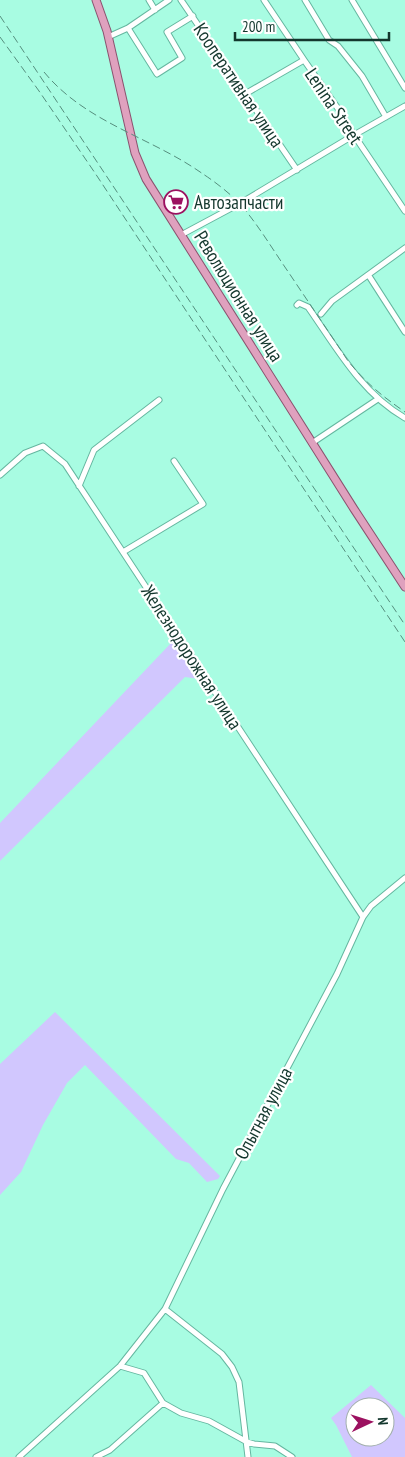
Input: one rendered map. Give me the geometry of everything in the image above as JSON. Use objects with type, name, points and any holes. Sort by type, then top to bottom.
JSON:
[{"type":"main road","name":"Революционная улица","points":[[96,0],[108,37],[139,166],[312,444],[404,582]]},
{"type":"street","points":[[150,0],[155,10]]},
{"type":"street","points":[[108,37],[128,28],[169,0]]},
{"type":"street","name":"Кооперативная улица","points":[[181,0],[297,170]]},
{"type":"street","name":"Lenina Street","points":[[264,0],[405,211]]},
{"type":"street","points":[[305,0],[329,40],[338,46],[362,76],[386,117]]},
{"type":"street","points":[[352,0],[405,88]]},
{"type":"street","points":[[128,28],[157,74],[182,58],[166,32],[193,16]]},
{"type":"street","points":[[245,94],[304,60]]},
{"type":"street","points":[[181,235],[239,204],[405,106]]},
{"type":"street","points":[[321,314],[332,301],[405,248]]},
{"type":"street","points":[[368,276],[405,332]]},
{"type":"street","points":[[297,304],[308,307],[356,374],[378,399],[405,418]]},
{"type":"street","points":[[312,444],[378,399]]},
{"type":"street","points":[[79,486],[94,450],[159,400]]},
{"type":"street","name":"Железнодорожная улица","points":[[0,475],[25,453],[43,446],[65,464],[363,917]]},
{"type":"street","points":[[123,552],[203,504],[174,461]]},
{"type":"street","name":"Опытная улица","points":[[19,1457],[120,1366],[165,1309],[223,1189],[337,974],[363,917],[370,906],[405,878]]},
{"type":"street","points":[[165,1309],[222,1354],[232,1367],[239,1382],[248,1457]]},
{"type":"street","points":[[120,1366],[144,1374],[163,1403],[181,1413],[205,1420],[247,1442],[275,1446],[292,1457]]},
{"type":"street","points":[[96,1457],[110,1450],[163,1403]]},
{"type":"shaded area","points":[[172,642],[190,661],[199,679],[185,677],[0,861],[0,823]]},
{"type":"shaded area","points":[[55,1012],[220,1176],[218,1179],[207,1182],[189,1163],[176,1159],[85,1065],[67,1083],[43,1125],[21,1172],[0,1195],[0,1064]]},
{"type":"shaded area","points":[[371,1385],[383,1397],[356,1397]]},
{"type":"shaded area","points":[[345,1406],[345,1443],[331,1418]]},
{"type":"shaded area","points":[[395,1408],[405,1418],[405,1457],[352,1457],[347,1447],[395,1447]]},
{"type":"railway","points":[[0,16],[405,625]]},
{"type":"railway","points":[[0,37],[95,173],[405,642]]},
{"type":"railway","points":[[44,72],[61,90],[79,104],[99,117],[183,161],[212,180],[237,201],[260,230],[348,361],[375,389],[405,412]]},
{"type":"place","name":"Автозапчасти","points":[[176,202]]}]
